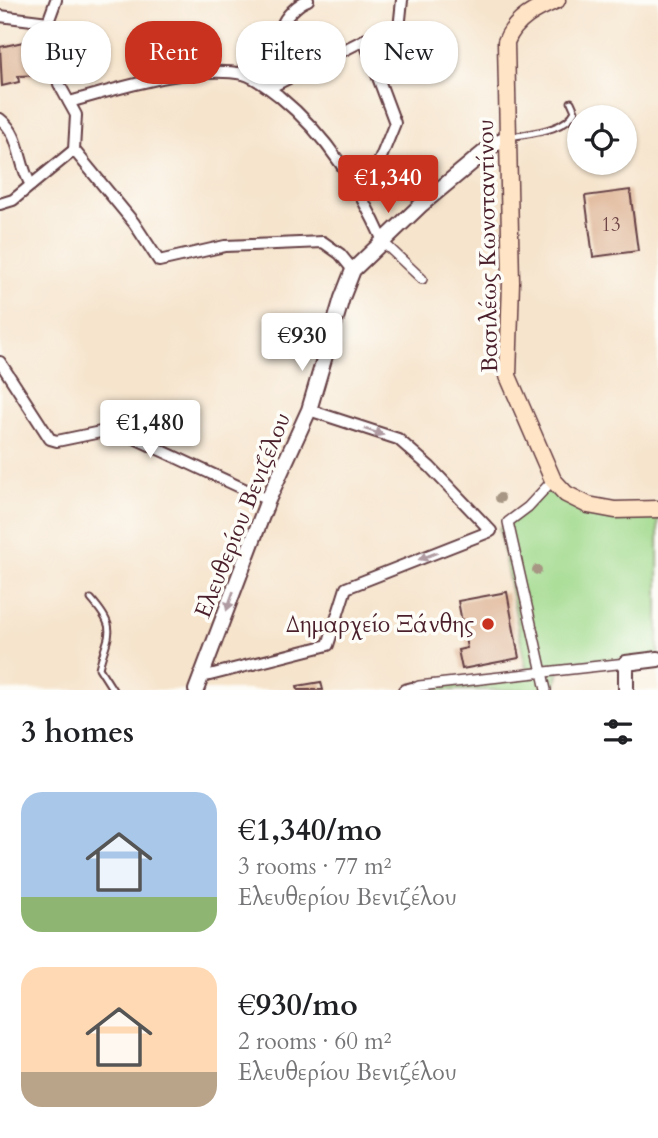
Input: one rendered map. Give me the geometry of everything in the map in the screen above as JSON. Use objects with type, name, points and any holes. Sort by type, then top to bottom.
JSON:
[{"type":"main road","name":"Βασιλέως Κωνσταντίνου","points":[[546,2],[511,29],[506,42],[510,282],[508,376],[553,480],[566,494],[588,505],[615,510],[658,509]]},
{"type":"street","points":[[48,21],[56,0]]},
{"type":"street","points":[[286,21],[300,2],[308,0]]},
{"type":"street","points":[[400,21],[402,0]]},
{"type":"street","points":[[0,16],[40,21]]},
{"type":"street","points":[[269,88],[360,42]]},
{"type":"street","points":[[69,102],[180,74],[236,74]]},
{"type":"street","points":[[59,84],[76,115],[74,150],[134,223],[159,261],[225,246],[323,242],[340,254],[354,270]]},
{"type":"street","points":[[262,84],[319,132],[364,199],[384,243],[422,279]]},
{"type":"street","points":[[364,199],[396,124],[381,84]]},
{"type":"street","points":[[0,119],[15,135],[20,167],[31,184]]},
{"type":"street","name":"Ελευθερίου Βενιζέλου","points":[[199,683],[268,500],[309,411],[341,298],[354,270],[422,204],[493,145],[508,138]]},
{"type":"street","points":[[0,204],[13,200],[74,150]]},
{"type":"street","points":[[1,367],[50,439],[116,429],[268,500]]},
{"type":"street","points":[[309,411],[398,439],[430,467],[491,531]]},
{"type":"street","points":[[199,683],[328,645],[346,588],[491,531],[528,507],[553,480]]},
{"type":"street","points":[[508,522],[546,690]]},
{"type":"street","points":[[409,689],[658,659]]},
{"type":"street","points":[[626,663],[626,690]]},
{"type":"lane","points":[[508,138],[562,123],[573,116],[575,111],[572,102]]},
{"type":"lane","points":[[144,408],[163,421],[164,429],[158,447]]},
{"type":"lane","points":[[90,599],[110,625],[111,633],[99,668],[114,690]]},
{"type":"green space","points":[[553,480],[588,505],[658,509],[658,659],[559,669],[555,690],[407,690],[527,673],[499,528]]},
{"type":"building","points":[[21,42],[19,82],[2,86],[0,47]]},
{"type":"building","points":[[630,190],[638,251],[593,257],[585,196]]},
{"type":"building","name":"Δημαρχείο Ξάνθης","points":[[507,592],[519,658],[462,669],[458,650],[467,648],[458,601]]},
{"type":"building","points":[[321,682],[323,690],[298,690],[297,686]]},
{"type":"place","name":"Δημαρχείο Ξάνθης","points":[[488,624]]}]
